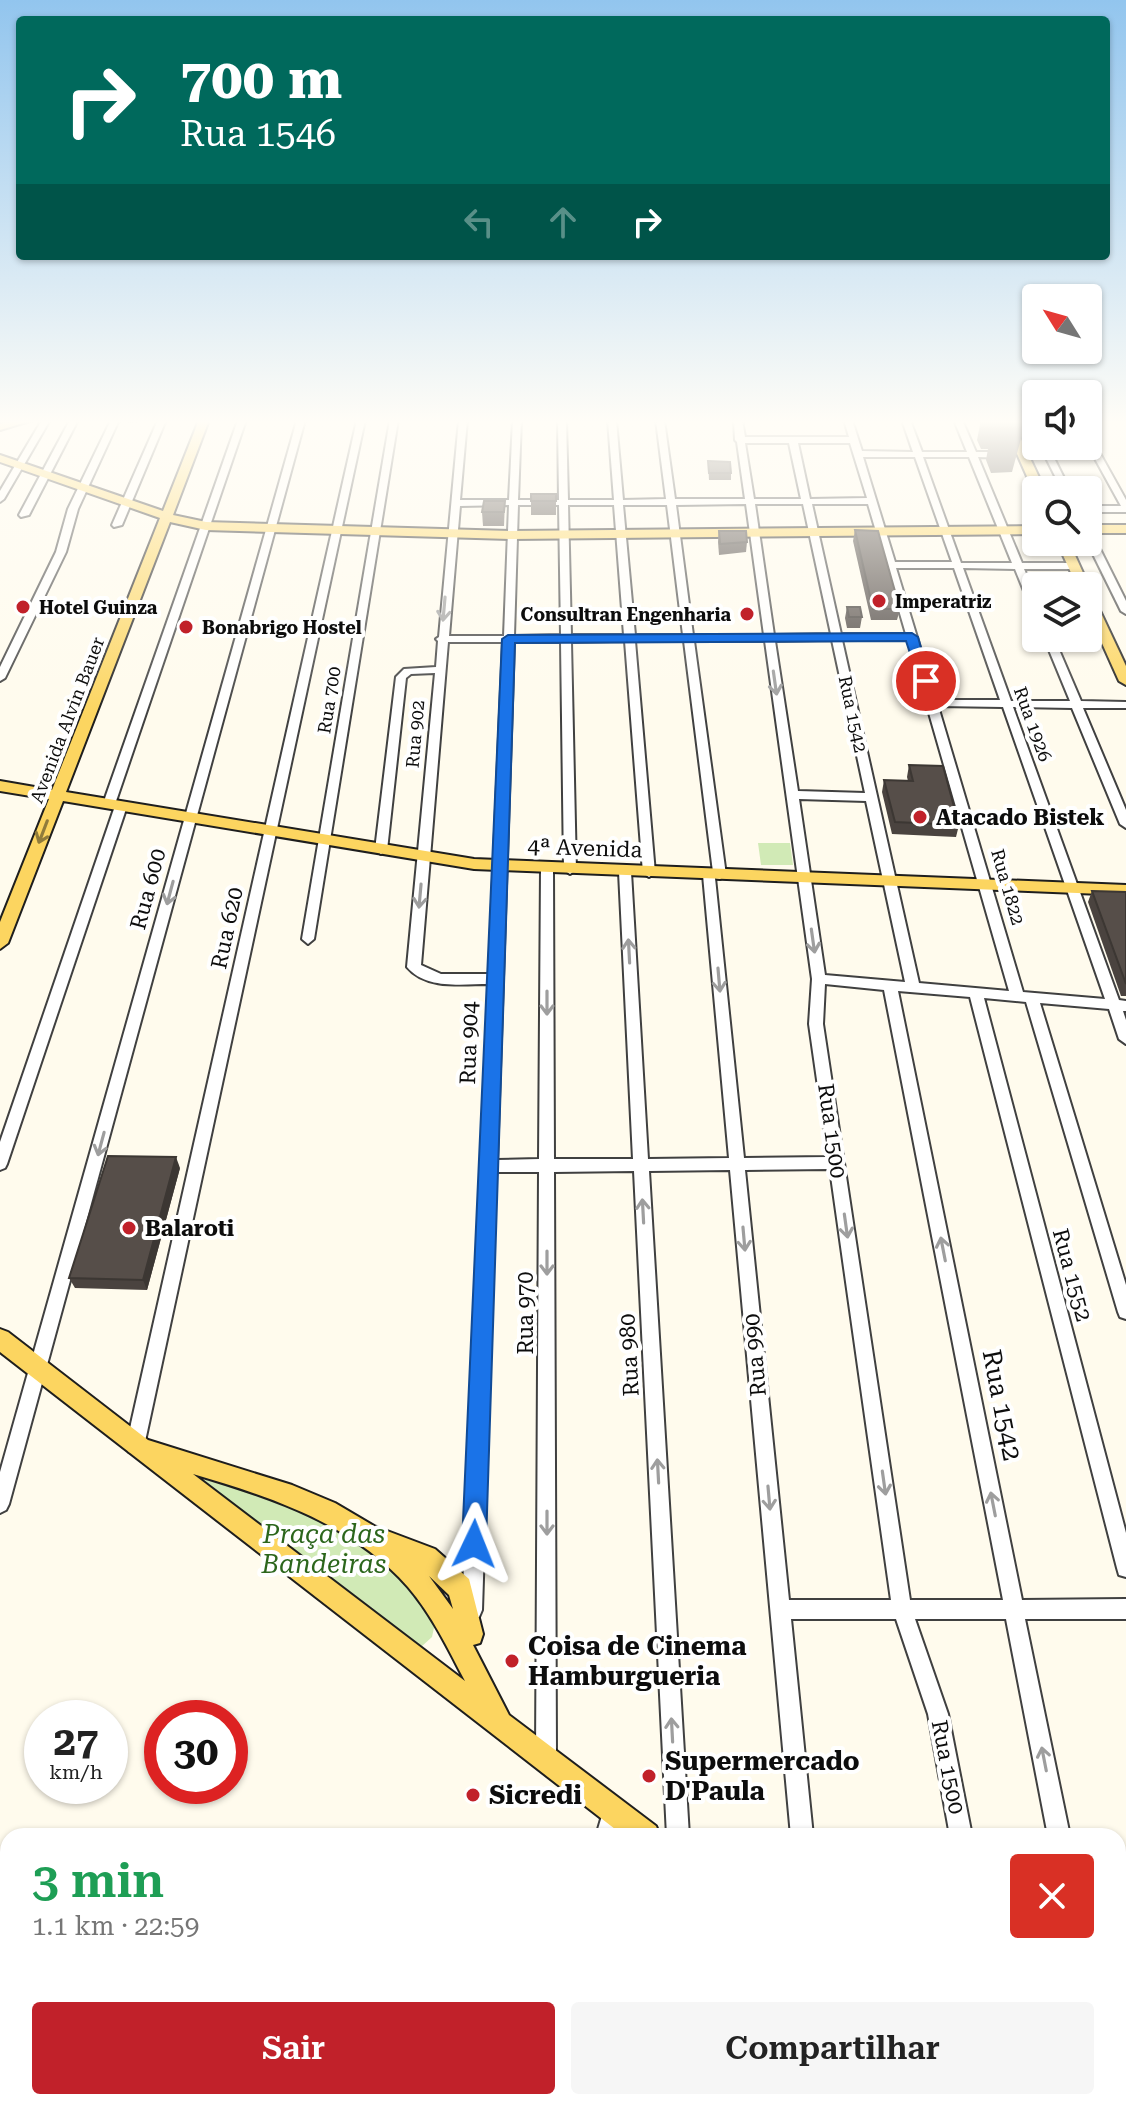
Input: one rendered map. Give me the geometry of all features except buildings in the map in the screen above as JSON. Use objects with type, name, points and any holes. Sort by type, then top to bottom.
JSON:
[{"type":"main road","name":"Avenida Alvin Bauer","points":[[0,943],[164,518]]},
{"type":"main road","points":[[175,518],[206,526],[451,535],[1022,530]]},
{"type":"main road","points":[[1102,531],[1126,529]]},
{"type":"main road","points":[[1069,556],[1077,572]]},
{"type":"main road","points":[[1102,629],[1126,681]]},
{"type":"main road","name":"4ª Avenida","points":[[0,786],[423,858],[500,867],[1126,890]]},
{"type":"main road","points":[[0,1339],[135,1446],[637,1828]]},
{"type":"main road","points":[[135,1446],[269,1485],[308,1502],[352,1527],[427,1557],[460,1588],[471,1634]]},
{"type":"main road","points":[[352,1527],[414,1576],[431,1597],[502,1723]]},
{"type":"street","points":[[0,678],[61,552],[73,518]]},
{"type":"street","points":[[117,525],[120,518]]},
{"type":"street","points":[[0,1164],[209,518]]},
{"type":"street","name":"Rua 600","points":[[0,1504],[273,518]]},
{"type":"street","name":"Rua 620","points":[[135,1446],[339,518]]},
{"type":"street","name":"Rua 700","points":[[308,939],[377,518]]},
{"type":"street","name":"Rua 902","points":[[453,518],[414,967],[421,974],[431,976],[496,979]]},
{"type":"street","name":"Rua 904","points":[[470,1668],[513,518]]},
{"type":"street","points":[[563,518],[570,870]]},
{"type":"street","points":[[619,518],[649,873]]},
{"type":"street","name":"Rua 990","points":[[673,518],[715,875],[737,1164],[801,1828]]},
{"type":"street","name":"Rua 1500","points":[[751,518],[819,979],[816,1024],[902,1610],[938,1714],[959,1828]]},
{"type":"street","name":"Rua 1542","points":[[810,518],[913,987]]},
{"type":"street","name":"Rua 1822","points":[[877,518],[986,885],[1120,1270],[1126,1312]]},
{"type":"street","name":"Rua 1926","points":[[942,518],[1073,888],[1120,1006],[1126,1039]]},
{"type":"street","points":[[998,518],[1022,575]]},
{"type":"street","points":[[1100,556],[1126,611]]},
{"type":"street","points":[[890,565],[1074,566]]},
{"type":"street","points":[[441,639],[912,637]]},
{"type":"street","points":[[1055,652],[1126,824]]},
{"type":"street","points":[[381,850],[401,677],[408,671],[439,670]]},
{"type":"street","points":[[933,703],[1126,705]]},
{"type":"street","points":[[792,795],[871,797]]},
{"type":"street","name":"Rua 970","points":[[546,1757],[547,869]]},
{"type":"street","name":"Rua 980","points":[[625,872],[678,1828]]},
{"type":"street","points":[[819,979],[1120,1006]]},
{"type":"street","name":"Rua 1542","points":[[890,985],[1057,1828]]},
{"type":"street","name":"Rua 1552","points":[[976,993],[1126,1568]]},
{"type":"street","points":[[489,1166],[837,1163]]},
{"type":"street","points":[[780,1610],[1126,1609]]},
{"type":"street","points":[[609,1828],[613,1808]]},
{"type":"green space","points":[[758,843],[790,843],[793,865],[761,865]]},
{"type":"green space","name":"Praça das Bandeiras","points":[[192,1476],[286,1502],[338,1528],[375,1556],[409,1588],[435,1623],[432,1637],[421,1647],[410,1645]]},
{"type":"place","name":"Imperatriz","points":[[879,601]]},
{"type":"place","name":"Hotel Guinza","points":[[23,607]]},
{"type":"place","name":"Consultran Engenharia","points":[[747,614]]},
{"type":"place","name":"Bonabrigo Hostel","points":[[186,627]]},
{"type":"place","name":"Atacado Bistek","points":[[920,817]]},
{"type":"place","name":"Balaroti","points":[[129,1228]]},
{"type":"place","name":"Coisa de Cinema Hamburgueria","points":[[512,1661]]},
{"type":"place","name":"Supermercado D'Paula","points":[[649,1776]]},
{"type":"place","name":"Sicredi","points":[[473,1795]]},
{"type":"route","points":[[474,1544],[508,639],[912,637],[926,681]]}]
